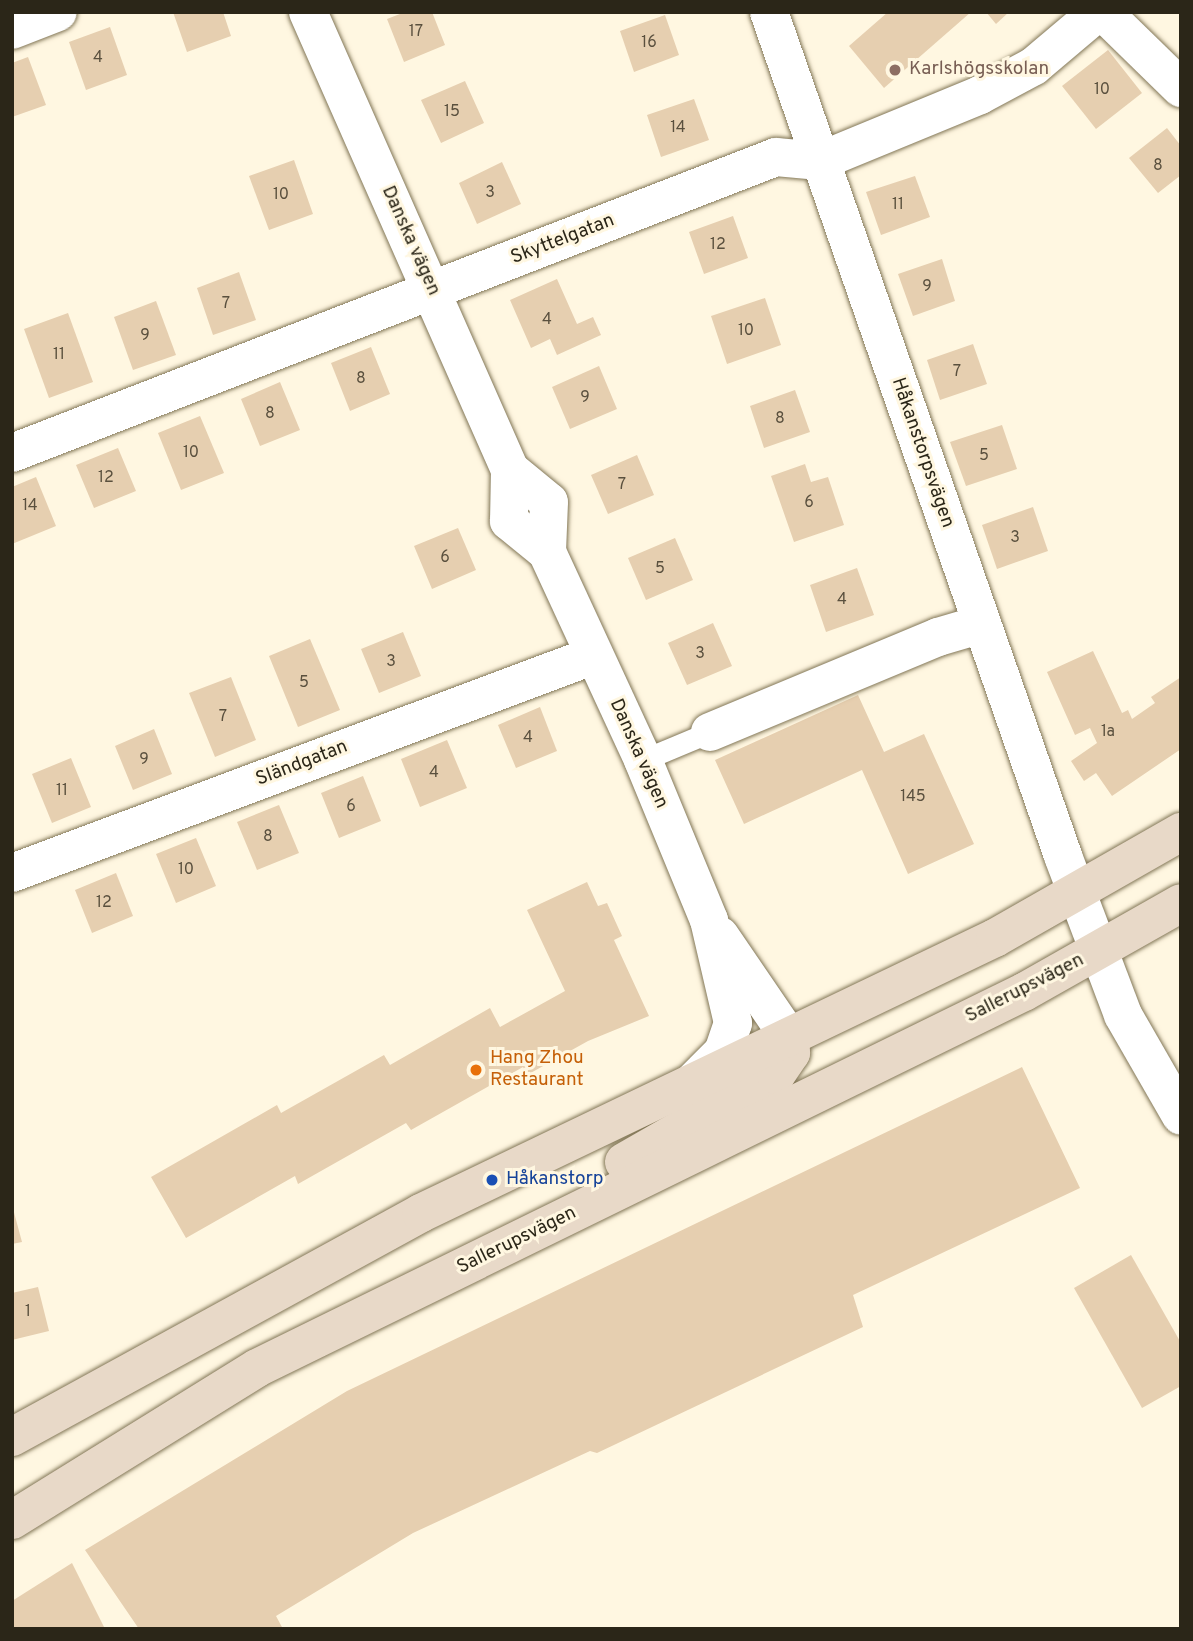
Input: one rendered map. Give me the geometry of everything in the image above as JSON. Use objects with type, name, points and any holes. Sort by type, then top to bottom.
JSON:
[{"type":"main road","points":[[12,1437],[421,1213],[789,1037],[1077,893],[1181,832]]},
{"type":"main road","name":"Sallerupsvägen","points":[[12,1520],[257,1368],[1099,950],[1181,903]]},
{"type":"main road","points":[[538,1230],[596,1178],[776,1075],[791,1053],[789,1037]]},
{"type":"street","points":[[12,30],[58,12]]},
{"type":"street","name":"Danska vägen","points":[[308,12],[510,470],[509,522],[547,552],[592,656],[643,760],[709,920],[733,1023],[723,1052],[688,1085]]},
{"type":"street","name":"Håkanstorpsvägen","points":[[769,12],[1077,893],[1123,1015],[1181,1116]]},
{"type":"street","points":[[1100,12],[1181,88]]},
{"type":"street","name":"Skyttelgatan","points":[[12,453],[776,157],[820,161],[980,95],[1034,66],[1100,12]]},
{"type":"street","points":[[710,732],[938,637],[982,624]]},
{"type":"street","name":"Sländgatan","points":[[12,873],[592,656]]},
{"type":"street","name":"Danska vägen","points":[[709,920],[789,1037]]},
{"type":"lane","points":[[643,760],[710,732]]},
{"type":"building","points":[[173,12],[223,12],[231,36],[187,52]]},
{"type":"building","points":[[405,12],[432,12],[445,45],[404,62],[387,19]]},
{"type":"building","points":[[888,12],[971,12],[884,88],[849,46]]},
{"type":"building","points":[[986,12],[1009,12],[996,24]]},
{"type":"building","points":[[665,15],[679,55],[634,72],[620,31]]},
{"type":"building","points":[[110,27],[127,75],[86,90],[69,42]]},
{"type":"building","points":[[1108,50],[1142,93],[1096,129],[1062,86]]},
{"type":"building","points":[[28,57],[46,105],[12,117],[12,63]]},
{"type":"building","points":[[465,81],[484,123],[441,143],[421,100]]},
{"type":"building","points":[[694,99],[709,140],[661,157],[647,115]]},
{"type":"building","points":[[1167,128],[1181,146],[1181,175],[1158,193],[1129,158]]},
{"type":"building","points":[[294,160],[313,214],[269,230],[249,176]]},
{"type":"building","points":[[502,162],[521,204],[477,224],[459,183]]},
{"type":"building","points":[[915,176],[930,217],[881,235],[866,192]]},
{"type":"building","points":[[733,216],[748,258],[704,274],[689,232]]},
{"type":"building","points":[[942,259],[955,301],[913,316],[898,274]]},
{"type":"building","points":[[239,272],[256,320],[213,335],[197,288]]},
{"type":"building","points":[[557,279],[577,324],[593,317],[601,335],[557,355],[550,339],[531,348],[510,300]]},
{"type":"building","points":[[765,298],[781,345],[727,364],[711,316]]},
{"type":"building","points":[[156,301],[176,355],[133,370],[114,317]]},
{"type":"building","points":[[68,313],[93,382],[49,398],[24,329]]},
{"type":"building","points":[[973,344],[987,384],[940,400],[927,360]]},
{"type":"building","points":[[371,347],[390,394],[350,411],[331,363]]},
{"type":"building","points":[[599,366],[617,409],[570,429],[552,387]]},
{"type":"building","points":[[280,382],[300,430],[260,446],[241,399]]},
{"type":"building","points":[[795,390],[810,432],[764,448],[750,406]]},
{"type":"building","points":[[200,416],[224,473],[181,490],[158,433]]},
{"type":"building","points":[[1002,425],[1017,469],[966,486],[950,442]]},
{"type":"building","points":[[118,448],[136,491],[94,508],[76,465]]},
{"type":"building","points":[[637,455],[654,495],[608,514],[591,475]]},
{"type":"building","points":[[805,464],[811,482],[828,477],[844,525],[794,542],[771,476]]},
{"type":"building","points":[[36,477],[56,526],[12,544],[12,487]]},
{"type":"building","points":[[1033,507],[1048,551],[997,569],[982,525]]},
{"type":"building","points":[[458,528],[476,570],[432,589],[414,546]]},
{"type":"building","points":[[675,538],[693,580],[646,600],[628,558]]},
{"type":"building","points":[[857,568],[874,615],[826,632],[810,585]]},
{"type":"building","points":[[713,623],[732,666],[687,685],[668,643]]},
{"type":"building","points":[[403,632],[421,676],[379,693],[361,649]]},
{"type":"building","points":[[310,639],[340,710],[298,727],[269,656]]},
{"type":"building","points":[[1093,651],[1122,713],[1128,710],[1132,719],[1155,703],[1151,697],[1181,677],[1181,749],[1112,796],[1096,773],[1084,781],[1071,761],[1097,743],[1090,728],[1075,735],[1047,672]]},
{"type":"building","points":[[231,677],[256,740],[215,757],[189,693]]},
{"type":"building","points":[[858,695],[884,752],[924,734],[974,844],[908,874],[862,770],[744,824],[715,760]]},
{"type":"building","points":[[540,707],[557,751],[516,768],[498,725]]},
{"type":"building","points":[[154,729],[172,774],[133,790],[115,746]]},
{"type":"building","points":[[447,740],[467,788],[420,807],[401,759]]},
{"type":"building","points":[[71,758],[91,807],[52,823],[32,774]]},
{"type":"building","points":[[363,776],[381,821],[339,838],[321,793]]},
{"type":"building","points":[[279,805],[299,853],[257,870],[237,822]]},
{"type":"building","points":[[196,838],[216,886],[176,903],[156,854]]},
{"type":"building","points":[[116,873],[133,916],[92,933],[75,890]]},
{"type":"building","points":[[587,882],[598,906],[607,903],[622,936],[614,940],[649,1016],[588,1041],[527,1075],[523,1067],[411,1130],[406,1123],[298,1184],[295,1176],[186,1238],[151,1177],[277,1105],[281,1113],[384,1055],[390,1065],[490,1008],[500,1027],[565,991],[527,910]]},
{"type":"building","points":[[1022,1067],[1080,1188],[853,1295],[863,1327],[597,1453],[590,1451],[413,1533],[276,1616],[283,1629],[139,1629],[85,1550],[347,1391]]},
{"type":"building","points":[[12,1205],[22,1242],[12,1244]]},
{"type":"building","points":[[1131,1255],[1181,1343],[1181,1386],[1142,1408],[1074,1288]]},
{"type":"building","points":[[38,1287],[49,1331],[12,1340],[12,1293]]},
{"type":"building","points":[[72,1563],[105,1629],[12,1629],[12,1601]]},
{"type":"place","name":"Karlshögsskolan","points":[[895,70]]},
{"type":"place","name":"Hang Zhou Restaurant","points":[[476,1070]]},
{"type":"place","name":"Håkanstorp","points":[[492,1180]]}]
